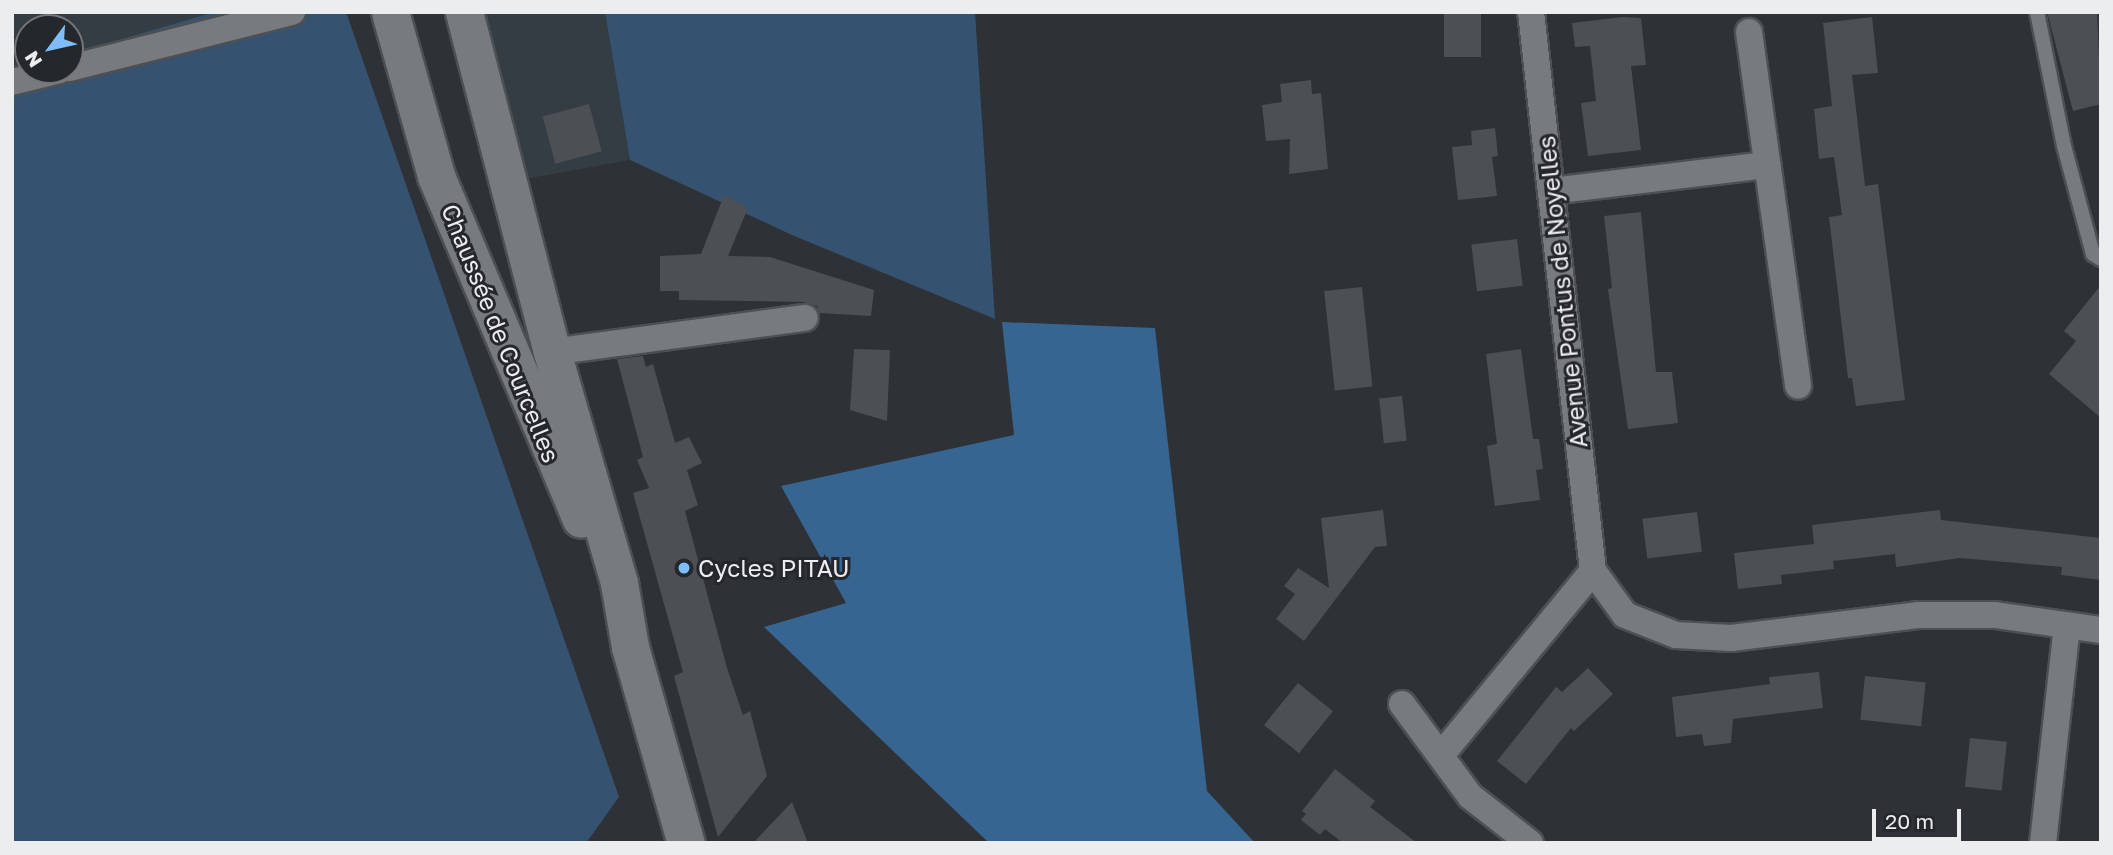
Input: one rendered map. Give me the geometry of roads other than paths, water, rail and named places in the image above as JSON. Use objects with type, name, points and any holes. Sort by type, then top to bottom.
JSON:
[{"type":"main road","name":"Chaussée de Courcelles","points":[[390,12],[436,176],[630,648],[686,843]]},
{"type":"main road","name":"Chaussée de Courcelles","points":[[464,12],[552,352],[619,583],[630,648]]},
{"type":"main road","points":[[509,354],[552,352]]},
{"type":"street","points":[[84,64],[292,12]]},
{"type":"street","name":"Avenue Pontus de Noyelles","points":[[1531,12],[1593,571],[1625,615],[1676,635],[1731,638],[1919,615],[1995,615],[2101,630]]},
{"type":"street","points":[[1749,32],[1798,386]]},
{"type":"street","points":[[1551,191],[1767,165]]},
{"type":"street","name":"Chaussée de Courcelles","points":[[552,352],[805,318]]},
{"type":"street","points":[[1442,754],[1593,571]]},
{"type":"street","points":[[2043,843],[2067,627]]},
{"type":"street","points":[[1402,704],[1471,796],[1530,843]]},
{"type":"lane","points":[[2037,12],[2063,146],[2093,254],[2101,258]]},
{"type":"place","name":"Cycles PITAU","points":[[684,568]]}]
